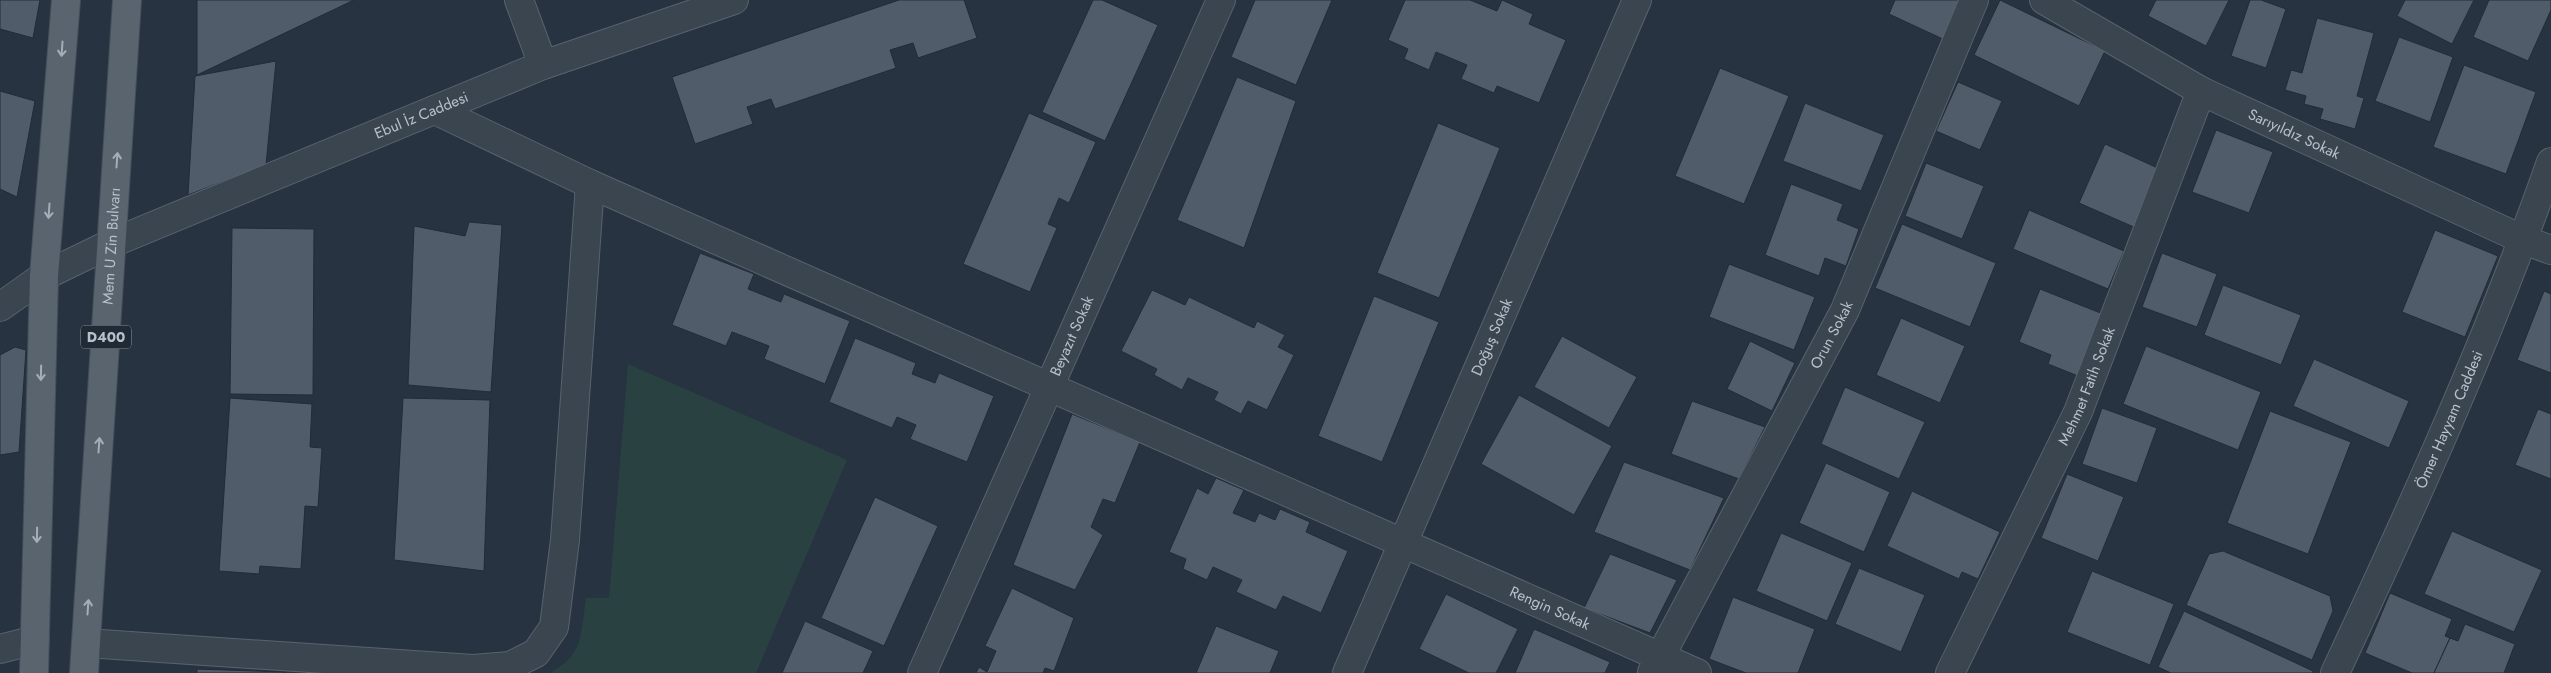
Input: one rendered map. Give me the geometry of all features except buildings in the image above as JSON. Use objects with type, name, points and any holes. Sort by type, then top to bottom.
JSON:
[{"type":"main road","points":[[34,673],[44,276],[66,0]]},
{"type":"main road","name":"Mem U Zin Bulvarı","points":[[84,673],[128,0]]},
{"type":"street","points":[[519,0],[544,66]]},
{"type":"street","name":"Ebul İz Caddesi","points":[[0,307],[44,276],[112,244],[544,66],[734,0]]},
{"type":"street","name":"Beyazıt Sokak","points":[[922,673],[1221,0]]},
{"type":"street","name":"Doğuş Sokak","points":[[1347,673],[1637,0]]},
{"type":"street","name":"Orun Sokak","points":[[1656,665],[1845,310],[1974,0]]},
{"type":"street","name":"Sarıyıldız Sokak","points":[[2044,0],[2201,90],[2524,240],[2551,250]]},
{"type":"street","name":"Mehmet Fatih Sokak","points":[[1950,673],[2078,412],[2201,90]]},
{"type":"street","name":"Rengin Sokak","points":[[435,110],[590,184],[1402,544],[1656,665],[1697,673]]},
{"type":"street","name":"Ömer Hayyam Caddesi","points":[[2335,673],[2400,533],[2524,240],[2551,162]]},
{"type":"street","points":[[86,643],[473,669],[510,666],[536,653],[554,627],[566,540],[590,184]]},
{"type":"street","points":[[0,649],[34,640]]},
{"type":"green space","points":[[628,364],[847,460],[756,673],[550,673],[570,658],[579,642],[586,598],[609,598]]}]
